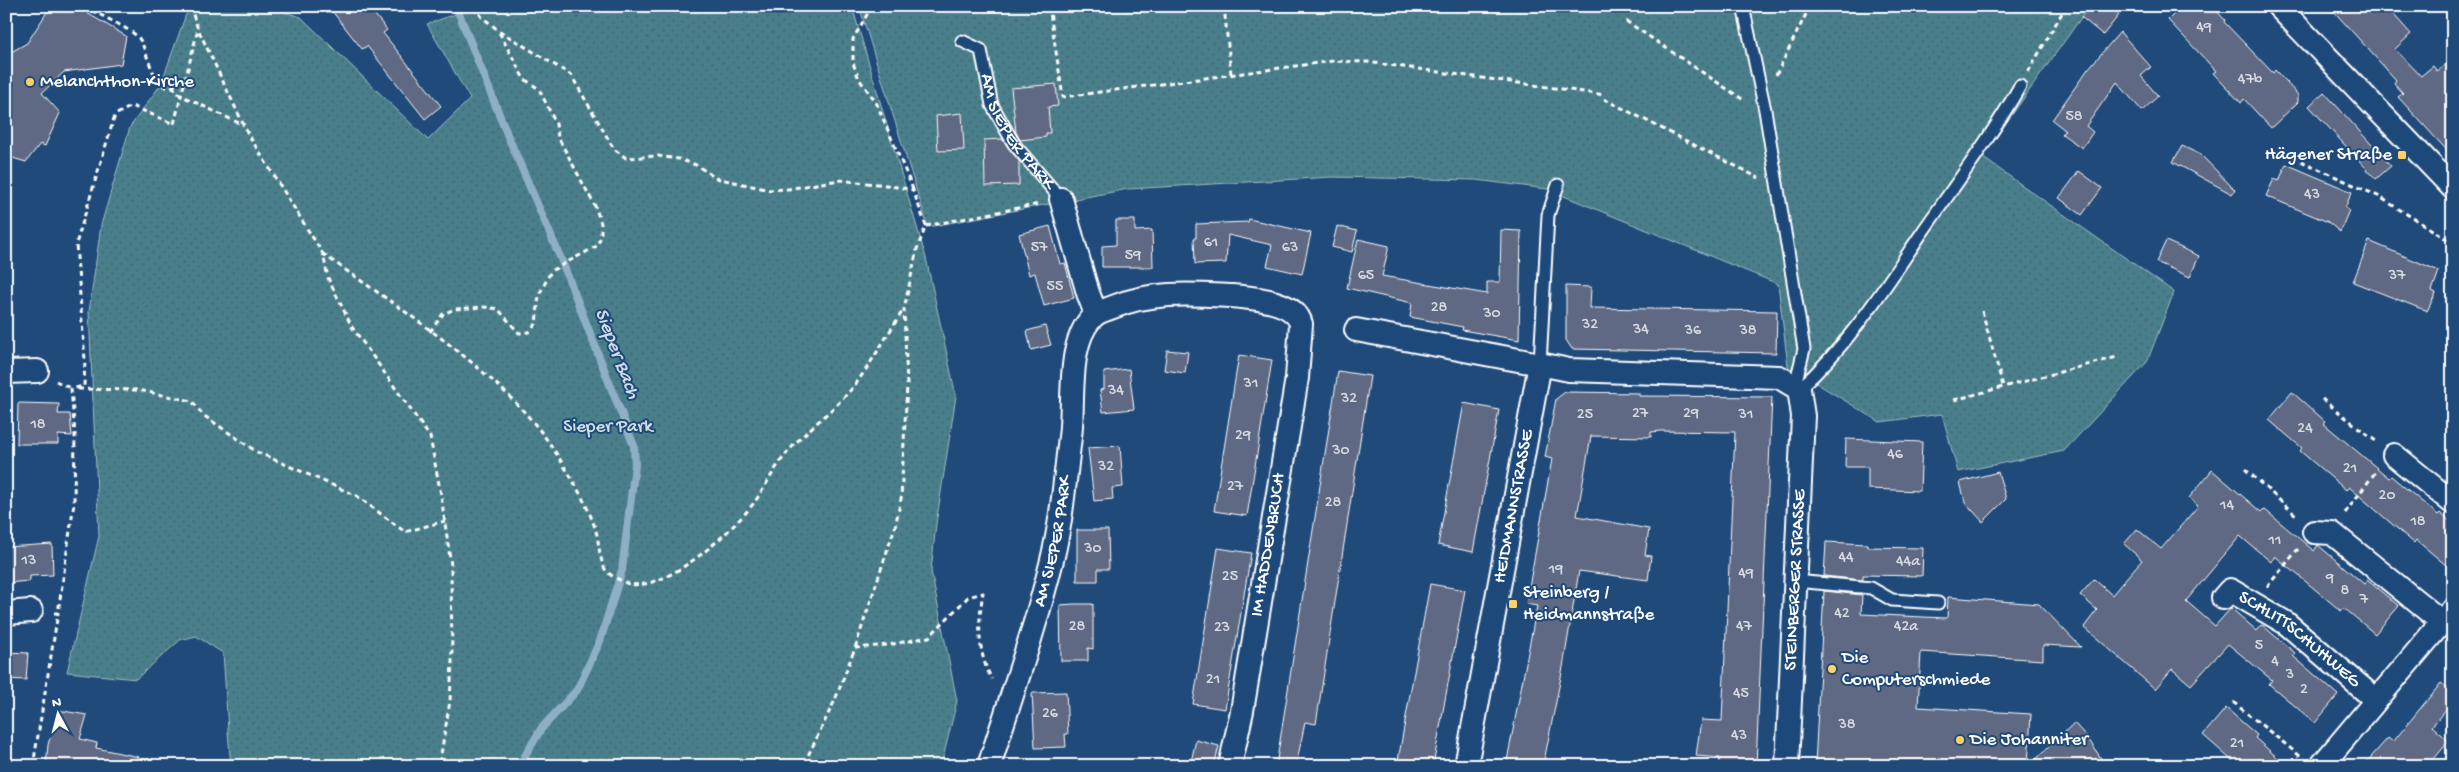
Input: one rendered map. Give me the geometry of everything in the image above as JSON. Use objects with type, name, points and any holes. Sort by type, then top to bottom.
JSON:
[{"type":"street","points":[[2278,6],[2453,188]]},
{"type":"street","name":"AM SIEPER PARK","points":[[989,766],[1037,617],[1053,558],[1071,433],[1077,348],[1083,332],[1096,314],[1088,294],[1061,199]]},
{"type":"street","name":"IM HADDENBRUCH","points":[[1096,314],[1131,299],[1185,293],[1245,297],[1290,309],[1300,320],[1297,378],[1242,711],[1230,766]]},
{"type":"street","points":[[1356,330],[1569,370],[1779,376],[1798,389]]},
{"type":"street","name":"HEIDMANNSTRASSE","points":[[1466,766],[1540,364]]},
{"type":"street","points":[[6,372],[37,371]]},
{"type":"street","name":"STEINBERGER STRASSE","points":[[1787,766],[1803,416],[1798,389]]},
{"type":"street","points":[[2394,456],[2453,503]]},
{"type":"street","points":[[2313,763],[2376,700],[2448,615],[2332,533],[2314,532]]},
{"type":"street","name":"SCHLITTSCHUHWEG","points":[[2223,598],[2230,590],[2286,623],[2376,700]]},
{"type":"street","points":[[6,612],[31,611]]},
{"type":"lane","points":[[1742,6],[1765,110],[1804,349],[1798,389]]},
{"type":"lane","name":"AM SIEPER PARK","points":[[962,41],[981,50],[992,105],[1014,144],[1061,199]]},
{"type":"lane","points":[[1798,389],[1824,367],[1894,274],[1999,123],[2020,86]]},
{"type":"lane","points":[[1540,364],[1548,215],[1558,185]]},
{"type":"lane","points":[[1796,581],[1871,588],[1892,600],[1938,603]]},
{"type":"path","points":[[84,6],[138,37],[156,79],[166,87],[180,82],[186,73]]},
{"type":"path","points":[[190,6],[198,29],[243,125],[268,169],[323,254],[480,370],[518,404],[546,438],[572,480],[595,529],[605,569],[612,576],[629,584],[650,583],[693,563],[710,548],[756,501],[778,464],[803,433],[838,404],[858,382],[904,309]]},
{"type":"path","points":[[474,6],[482,17],[498,30],[571,75],[614,149],[626,158],[658,156],[678,160],[696,165],[716,178],[770,190],[788,189],[839,180],[886,184],[913,190]]},
{"type":"path","points":[[804,766],[835,700],[855,648],[894,527],[901,498],[907,385],[904,309],[917,249],[926,226],[876,102],[859,79],[853,63],[853,39],[872,6]]},
{"type":"path","points":[[1049,6],[1063,97],[1333,60],[1367,62],[1604,97],[1762,179]]},
{"type":"path","points":[[1224,6],[1231,74]]},
{"type":"path","points":[[1772,82],[1810,6]]},
{"type":"path","points":[[2020,86],[2066,6]]},
{"type":"path","points":[[1626,21],[1751,105]]},
{"type":"path","points":[[71,389],[84,386],[85,360],[76,244],[115,115],[132,106],[174,124],[198,29]]},
{"type":"path","points":[[430,332],[443,314],[455,309],[484,306],[498,309],[519,333],[529,332],[536,324],[539,295],[551,271],[597,246],[601,236],[601,223],[595,206],[558,138],[556,124],[539,89],[524,80],[498,30]]},
{"type":"path","points":[[172,86],[180,95],[243,125]]},
{"type":"path","points":[[2301,162],[2378,196],[2453,242]]},
{"type":"path","points":[[926,226],[1061,199]]},
{"type":"path","points":[[323,254],[328,278],[352,327],[430,437],[451,566],[452,662],[450,701],[440,766]]},
{"type":"path","points":[[1982,311],[2003,386]]},
{"type":"path","points":[[1954,400],[2117,357]]},
{"type":"path","points":[[71,389],[138,390],[192,401],[204,414],[257,452],[357,496],[404,532],[445,521]]},
{"type":"path","points":[[33,766],[74,503],[75,434],[71,389]]},
{"type":"path","points":[[2322,399],[2394,456],[2376,472],[2355,500]]},
{"type":"path","points":[[2245,469],[2314,532]]},
{"type":"path","points":[[855,648],[888,645],[929,637],[968,596],[983,594],[978,618],[981,645],[990,676],[1010,700]]},
{"type":"path","points":[[31,611],[58,613]]},
{"type":"path","points":[[2233,702],[2313,763]]},
{"type":"green space","name":"Sieper Park","points":[[189,6],[264,6],[301,17],[428,140],[470,99],[427,24],[479,6],[852,6],[926,258],[956,396],[936,524],[931,571],[957,701],[941,766],[231,766],[223,653],[196,636],[180,640],[136,679],[67,672],[99,536],[89,312],[101,225],[130,127],[161,84]]},
{"type":"green space","points":[[859,6],[2087,6],[2088,8],[1982,157],[2174,292],[2147,362],[2064,451],[1958,472],[1942,414],[1880,422],[1788,366],[1778,284],[1547,189],[1476,180],[1332,177],[1128,189],[928,227]]},
{"type":"building","name":"Melanchthon-Kirche","points":[[51,6],[57,6],[68,12],[72,6],[75,6],[126,36],[121,64],[64,72],[42,93],[60,113],[45,146],[40,144],[26,162],[6,156],[6,55],[27,43]]},
{"type":"building","points":[[328,6],[368,6],[387,30],[383,33],[441,106],[425,119],[367,46],[362,49]]},
{"type":"building","points":[[2090,6],[2108,6],[2119,15],[2103,35],[2081,17]]},
{"type":"building","points":[[2182,6],[2212,6],[2225,20],[2224,22],[2273,73],[2275,70],[2298,95],[2298,102],[2271,128],[2244,99],[2241,103],[2213,73],[2216,71],[2168,20]]},
{"type":"building","points":[[2329,6],[2386,6],[2411,34],[2395,49],[2421,76],[2433,66],[2437,71],[2453,59],[2453,157],[2398,97],[2403,93],[2394,83],[2396,80]]},
{"type":"building","points":[[2120,32],[2151,67],[2141,76],[2158,96],[2142,111],[2117,82],[2086,126],[2093,132],[2082,148],[2062,134],[2065,130],[2052,120],[2088,69]]},
{"type":"building","points":[[1056,84],[1058,106],[1048,107],[1050,133],[1046,133],[1046,137],[1020,140],[1016,132],[1011,88]]},
{"type":"building","points":[[2324,92],[2391,166],[2376,179],[2309,106]]},
{"type":"building","points":[[962,113],[964,150],[938,151],[936,116]]},
{"type":"building","points":[[1002,139],[1019,161],[1019,185],[985,186],[984,140]]},
{"type":"building","points":[[2182,146],[2201,155],[2235,190],[2232,194],[2173,162]]},
{"type":"building","points":[[2286,164],[2352,192],[2345,208],[2349,210],[2340,232],[2328,222],[2266,196],[2274,179],[2279,181]]},
{"type":"building","points":[[2079,171],[2102,188],[2082,215],[2059,198]]},
{"type":"building","points":[[1249,219],[1311,233],[1302,274],[1267,266],[1272,245],[1228,235],[1226,263],[1195,264],[1194,238],[1196,238],[1196,224],[1248,222]]},
{"type":"building","points":[[1116,220],[1135,220],[1135,231],[1152,230],[1153,267],[1102,267],[1102,246],[1116,245]]},
{"type":"building","points":[[1050,226],[1060,264],[1065,263],[1074,298],[1044,306],[1035,273],[1029,275],[1019,234]]},
{"type":"building","points":[[1337,226],[1357,231],[1352,252],[1332,247]]},
{"type":"building","points":[[1501,230],[1521,231],[1519,340],[1462,330],[1463,327],[1410,317],[1412,303],[1347,288],[1358,239],[1389,246],[1382,276],[1487,294],[1487,282],[1500,282]]},
{"type":"building","points":[[2166,241],[2199,256],[2190,277],[2156,262]]},
{"type":"building","points":[[2369,241],[2439,271],[2432,291],[2436,293],[2427,311],[2353,282]]},
{"type":"building","points":[[1566,286],[1591,287],[1590,308],[1777,311],[1776,353],[1572,349],[1566,340]]},
{"type":"building","points":[[1045,326],[1051,345],[1031,350],[1027,331]]},
{"type":"building","points":[[1167,350],[1188,352],[1185,373],[1164,370]]},
{"type":"building","points":[[1239,355],[1272,360],[1247,516],[1214,511]]},
{"type":"building","points":[[1129,369],[1134,409],[1103,412],[1100,390],[1104,389],[1104,372]]},
{"type":"building","points":[[1338,371],[1370,376],[1316,724],[1305,722],[1296,766],[1276,766]]},
{"type":"building","points":[[1565,392],[1639,393],[1639,396],[1772,397],[1756,766],[1719,766],[1720,758],[1696,756],[1701,720],[1722,721],[1735,432],[1661,431],[1651,432],[1651,437],[1591,436],[1577,516],[1649,529],[1645,555],[1651,556],[1648,580],[1579,571],[1563,667],[1543,766],[1506,766],[1537,606],[1526,604],[1552,459],[1545,457],[1556,399]]},
{"type":"building","points":[[2292,392],[2325,421],[2323,423],[2389,478],[2391,476],[2438,515],[2440,513],[2453,524],[2453,571],[2416,540],[2414,543],[2349,487],[2346,490],[2300,451],[2302,448],[2269,420]]},
{"type":"building","points":[[18,403],[59,404],[58,414],[70,414],[72,436],[58,435],[58,444],[17,444]]},
{"type":"building","points":[[1464,403],[1499,410],[1473,552],[1438,545]]},
{"type":"building","points":[[1846,439],[1922,442],[1920,491],[1868,489],[1868,467],[1845,467]]},
{"type":"building","points":[[1120,446],[1123,487],[1112,488],[1113,499],[1094,501],[1088,448]]},
{"type":"building","points":[[2212,470],[2261,512],[2264,509],[2314,551],[2318,545],[2364,584],[2367,580],[2399,606],[2375,634],[2344,608],[2341,611],[2275,556],[2271,562],[2240,536],[2186,601],[2215,626],[2231,608],[2257,631],[2262,625],[2295,653],[2293,656],[2338,695],[2315,723],[2269,684],[2272,680],[2228,644],[2191,685],[2172,669],[2155,689],[2084,627],[2097,610],[2080,595],[2094,579],[2112,595],[2142,560],[2124,544],[2137,529],[2161,549],[2198,506],[2189,498]]},
{"type":"building","points":[[1998,472],[2006,499],[1983,522],[1965,502],[1960,482]]},
{"type":"building","points":[[1077,530],[1108,530],[1109,569],[1098,569],[1098,581],[1077,581]]},
{"type":"building","points":[[1826,542],[1867,544],[1867,547],[1923,548],[1922,576],[1863,575],[1863,580],[1824,576]]},
{"type":"building","points":[[52,544],[53,575],[30,576],[30,581],[6,583],[6,547]]},
{"type":"building","points":[[1218,548],[1251,553],[1225,709],[1193,704]]},
{"type":"building","points":[[1430,584],[1465,590],[1433,766],[1397,766]]},
{"type":"building","points":[[1824,591],[1862,595],[1861,614],[1947,618],[1948,597],[2039,604],[2081,647],[2043,645],[2043,660],[1921,652],[1918,707],[2031,714],[2028,766],[1815,766]]},
{"type":"building","points":[[1093,604],[1093,649],[1088,648],[1088,661],[1061,661],[1060,605]]},
{"type":"building","points":[[6,652],[28,653],[26,680],[6,679]]},
{"type":"building","points":[[2441,683],[2453,693],[2453,701],[2432,726],[2449,741],[2428,766],[2363,766],[2388,738],[2393,742]]},
{"type":"building","points":[[1066,692],[1068,734],[1065,734],[1066,747],[1035,748],[1032,693]]},
{"type":"building","points":[[2226,708],[2257,735],[2255,738],[2287,766],[2238,766],[2203,735]]},
{"type":"building","points":[[57,710],[87,715],[80,739],[97,743],[96,748],[139,757],[138,766],[46,766],[48,745]]},
{"type":"building","points":[[2074,723],[2087,737],[2106,766],[2029,766]]},
{"type":"building","points":[[1196,740],[1219,746],[1214,766],[1190,766]]},
{"type":"waterway","name":"Sieper Bach","points":[[456,6],[507,134],[561,259],[634,446],[635,465],[622,570],[600,641],[577,690],[541,729],[519,766]]},
{"type":"place","name":"Melanchthon-Kirche","points":[[30,82]]},
{"type":"place","name":"Hägener Straße","points":[[2402,155]]},
{"type":"place","name":"Steinberg / Heidmannstraße","points":[[1513,604]]},
{"type":"place","name":"Die Computerschmiede","points":[[1832,669]]},
{"type":"place","name":"Die Johanniter","points":[[1960,740]]}]
